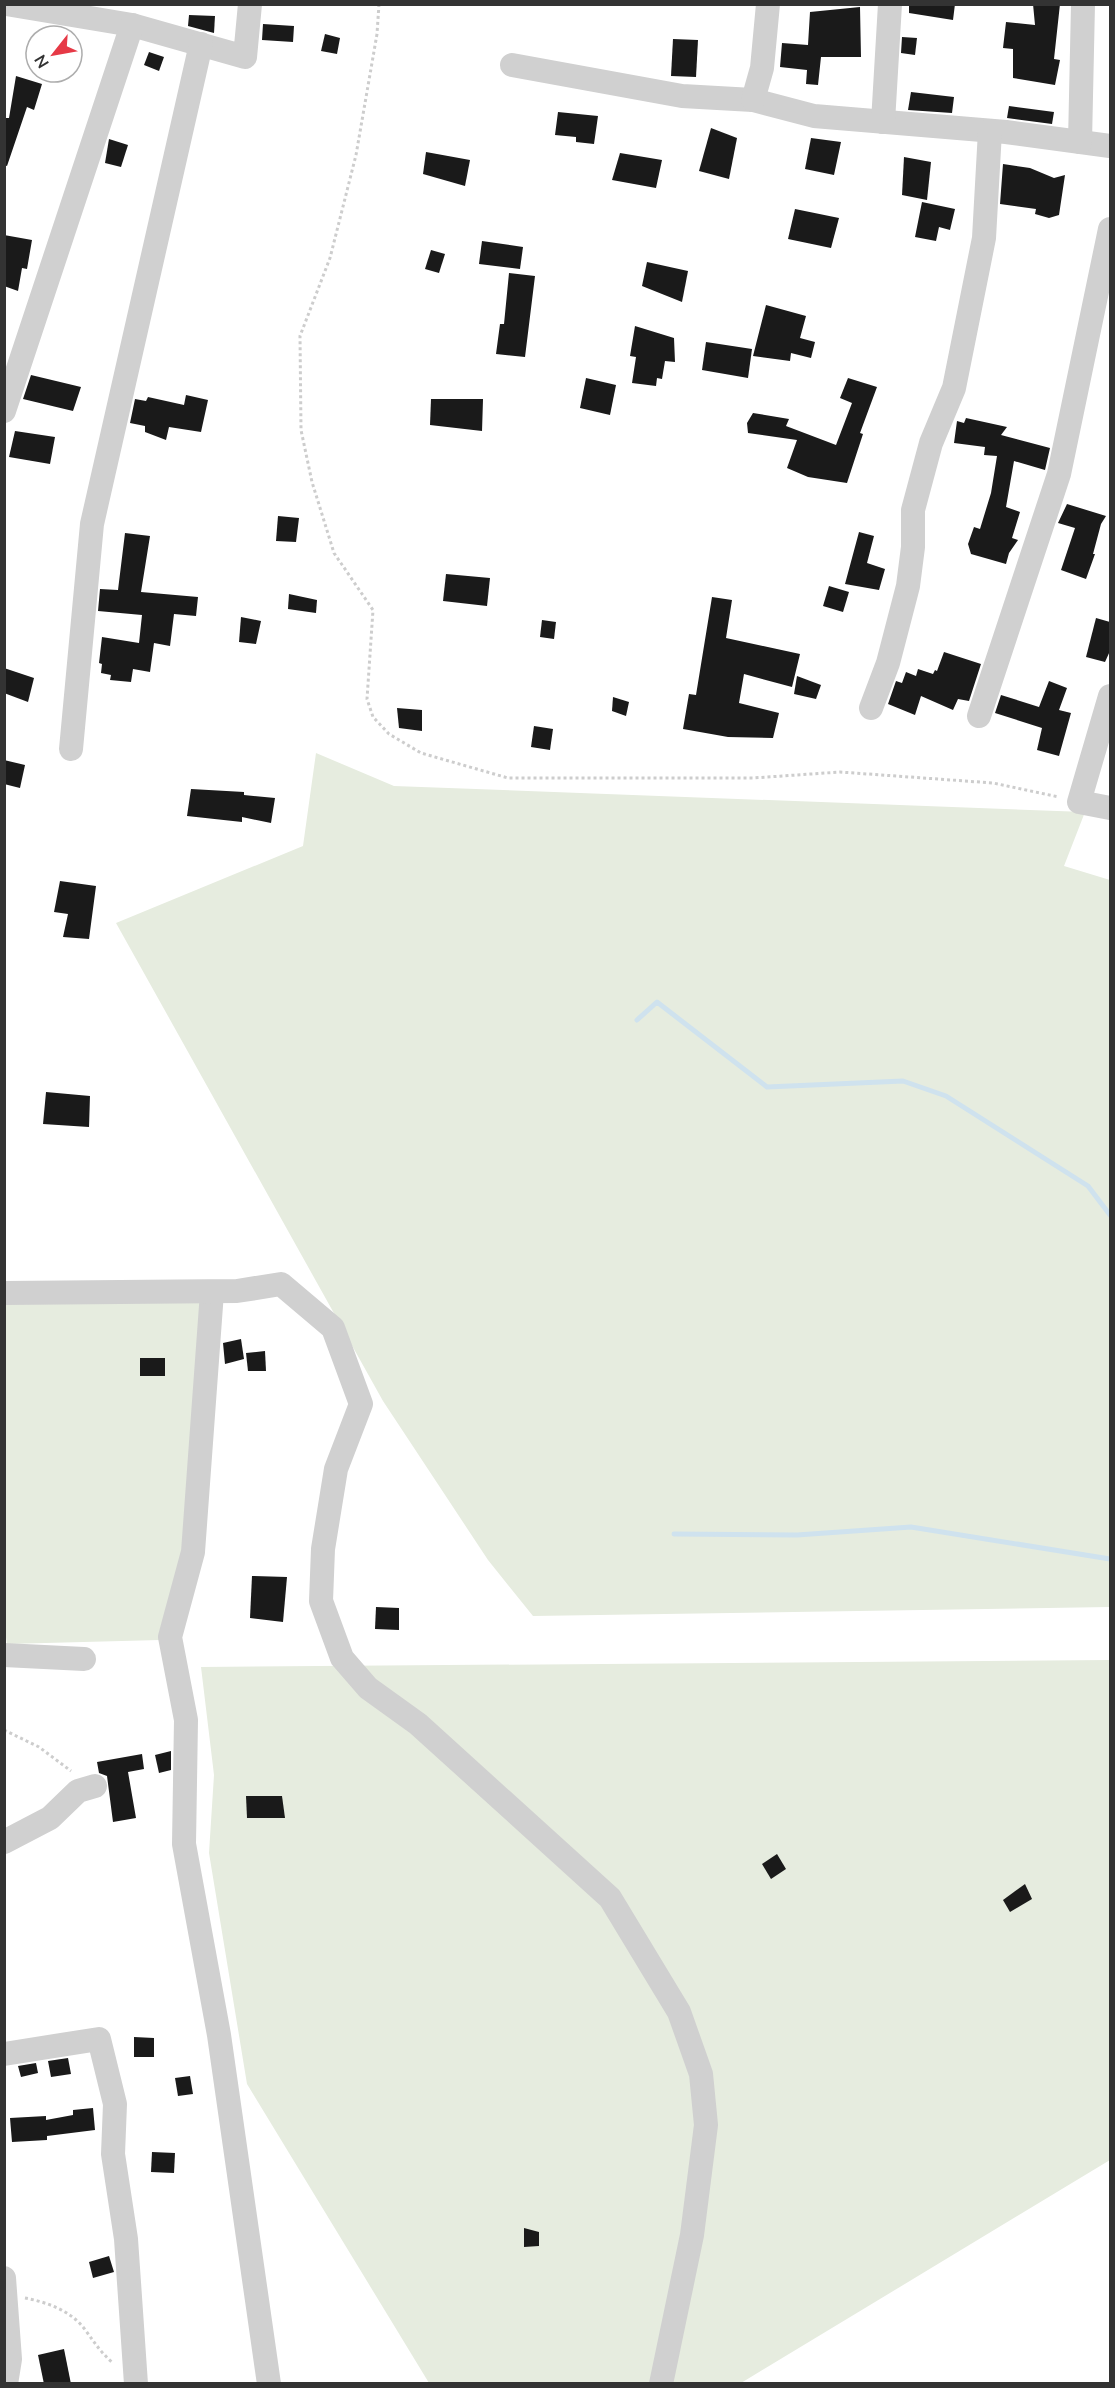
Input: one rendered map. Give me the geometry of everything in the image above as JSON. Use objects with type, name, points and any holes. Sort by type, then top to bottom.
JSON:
[{"type":"street","points":[[6,4],[132,25],[245,57],[249,4]]},
{"type":"street","points":[[753,100],[762,68],[768,4]]},
{"type":"street","points":[[884,122],[890,4]]},
{"type":"street","points":[[1080,142],[1083,4]]},
{"type":"street","points":[[4,411],[132,25]]},
{"type":"street","points":[[71,749],[92,524],[201,44]]},
{"type":"street","points":[[512,65],[682,96],[753,100],[814,116],[990,131],[1110,146]]},
{"type":"street","points":[[871,708],[888,663],[908,586],[916,499],[931,443],[954,388],[984,238],[990,131]]},
{"type":"street","points":[[979,716],[1059,474],[1110,229]]},
{"type":"street","points":[[1110,696],[1079,802],[1110,808]]},
{"type":"street","points":[[4,1293],[212,1292],[237,1291],[281,1284],[333,1328],[361,1404],[336,1469],[323,1549],[321,1601],[342,1658],[368,1688],[418,1724],[610,1898],[679,2012],[702,2074],[706,2125],[692,2235],[661,2384]]},
{"type":"street","points":[[212,1292],[193,1552],[170,1637],[186,1720],[184,1844],[219,2035],[269,2384]]},
{"type":"street","points":[[4,1655],[84,1659]]},
{"type":"street","points":[[4,1842],[50,1818],[78,1791],[95,1786]]},
{"type":"street","points":[[4,2054],[99,2039],[115,2104],[113,2154],[126,2239],[136,2383]]},
{"type":"street","points":[[5,2286],[10,2359],[6,2384]]},
{"type":"path","points":[[379,4],[377,34],[356,154],[330,258],[300,336],[301,430],[312,482],[334,553],[373,610],[367,699],[373,717],[389,734],[421,753],[508,778],[753,778],[840,772],[993,783],[1079,802]]},
{"type":"path","points":[[4,1730],[39,1747],[95,1786]]},
{"type":"path","points":[[5,2286],[50,2303],[81,2325],[100,2352],[136,2383]]},
{"type":"shaded area","points":[[316,753],[394,786],[1085,812],[1064,866],[1110,880],[1110,1607],[533,1616],[488,1560],[383,1401],[116,923],[303,846]]},
{"type":"shaded area","points":[[202,1302],[185,1550],[160,1640],[7,1644],[4,1624],[4,1304]]},
{"type":"shaded area","points":[[1110,1660],[1110,2160],[741,2383],[429,2383],[247,2084],[209,1853],[214,1775],[201,1667]]},
{"type":"building","points":[[909,4],[955,4],[953,20],[909,13]]},
{"type":"building","points":[[1033,4],[1060,4],[1054,59],[1060,60],[1055,85],[1013,78],[1013,49],[1003,48],[1006,22],[1035,25]]},
{"type":"building","points":[[860,7],[861,57],[821,57],[818,85],[806,84],[807,70],[780,67],[782,43],[808,45],[810,12]]},
{"type":"building","points":[[189,15],[215,16],[214,33],[188,26]]},
{"type":"building","points":[[263,24],[294,26],[293,42],[262,40]]},
{"type":"building","points":[[325,34],[340,38],[337,54],[321,51]]},
{"type":"building","points":[[902,37],[917,38],[915,55],[901,53]]},
{"type":"building","points":[[673,39],[698,40],[696,77],[671,76]]},
{"type":"building","points":[[149,52],[164,57],[159,71],[144,65]]},
{"type":"building","points":[[16,76],[24,78],[24,84],[42,84],[34,110],[27,107],[7,166],[4,165],[4,118],[9,118]]},
{"type":"building","points":[[911,92],[954,97],[952,113],[908,110]]},
{"type":"building","points":[[1009,106],[1054,112],[1052,124],[1007,118]]},
{"type":"building","points":[[558,112],[598,116],[594,144],[576,142],[576,137],[555,135]]},
{"type":"building","points":[[711,128],[737,138],[729,179],[699,171]]},
{"type":"building","points":[[811,138],[841,142],[834,175],[805,169]]},
{"type":"building","points":[[109,139],[128,145],[121,167],[105,163]]},
{"type":"building","points":[[426,152],[470,160],[465,186],[423,174]]},
{"type":"building","points":[[620,153],[662,160],[656,188],[612,180]]},
{"type":"building","points":[[904,157],[931,162],[927,200],[902,195]]},
{"type":"building","points":[[1003,164],[1030,168],[1054,178],[1065,175],[1059,215],[1049,218],[1035,214],[1036,209],[1000,204]]},
{"type":"building","points":[[922,202],[955,209],[950,230],[939,227],[936,241],[915,237]]},
{"type":"building","points":[[795,209],[839,218],[831,248],[788,239]]},
{"type":"building","points":[[4,235],[32,240],[27,269],[22,268],[18,291],[4,286]]},
{"type":"building","points":[[482,241],[523,247],[520,269],[479,264]]},
{"type":"building","points":[[431,250],[445,254],[439,273],[425,269]]},
{"type":"building","points":[[647,262],[688,271],[682,302],[642,286]]},
{"type":"building","points":[[509,273],[535,276],[525,357],[496,354],[500,324],[504,324]]},
{"type":"building","points":[[766,305],[806,316],[800,338],[815,342],[811,358],[791,353],[790,361],[753,356]]},
{"type":"building","points":[[635,326],[674,338],[675,362],[665,361],[662,379],[657,378],[656,386],[632,383],[636,357],[630,356]]},
{"type":"building","points":[[706,342],[752,349],[748,378],[702,370]]},
{"type":"building","points":[[31,375],[81,387],[73,411],[23,399]]},
{"type":"building","points":[[586,378],[616,385],[610,415],[580,408]]},
{"type":"building","points":[[848,378],[877,387],[860,433],[863,434],[847,483],[808,477],[787,468],[797,440],[748,433],[747,423],[753,413],[789,419],[786,426],[836,445],[852,403],[840,398]]},
{"type":"building","points":[[186,395],[208,400],[201,432],[169,427],[166,440],[145,432],[145,426],[130,423],[135,399],[146,401],[148,397],[184,405]]},
{"type":"building","points":[[431,399],[483,399],[482,431],[430,425]]},
{"type":"building","points":[[966,418],[1007,427],[1001,435],[1050,448],[1045,470],[1014,461],[1006,507],[1020,512],[1012,538],[1018,540],[1009,553],[1006,564],[971,554],[968,544],[974,527],[980,529],[991,493],[997,456],[984,455],[985,447],[954,443],[957,421],[964,423]]},
{"type":"building","points":[[15,431],[55,437],[50,464],[9,457]]},
{"type":"building","points":[[1067,504],[1106,516],[1101,524],[1093,554],[1095,554],[1086,579],[1061,570],[1075,528],[1058,523]]},
{"type":"building","points":[[278,516],[299,518],[296,542],[276,541]]},
{"type":"building","points":[[859,532],[874,536],[867,563],[885,569],[879,590],[845,584]]},
{"type":"building","points":[[125,533],[150,536],[141,592],[198,597],[196,616],[174,614],[170,646],[154,643],[150,672],[133,669],[131,682],[110,680],[111,675],[101,673],[102,664],[99,663],[102,637],[139,643],[142,615],[98,611],[100,589],[118,590]]},
{"type":"building","points":[[446,574],[490,578],[487,606],[443,601]]},
{"type":"building","points":[[829,586],[849,592],[843,612],[823,606]]},
{"type":"building","points":[[289,594],[317,600],[316,613],[288,609]]},
{"type":"building","points":[[712,597],[732,600],[726,638],[800,654],[792,687],[744,674],[739,703],[779,713],[773,738],[728,737],[683,729],[689,694],[696,695]]},
{"type":"building","points":[[241,617],[261,621],[256,644],[239,642]]},
{"type":"building","points":[[1096,618],[1110,622],[1110,651],[1105,662],[1086,657]]},
{"type":"building","points":[[542,620],[556,622],[554,639],[540,637]]},
{"type":"building","points":[[944,652],[981,664],[969,701],[958,699],[953,710],[921,696],[915,715],[888,704],[896,681],[902,683],[906,672],[916,676],[918,669],[933,674],[935,670],[937,671]]},
{"type":"building","points":[[4,668],[34,678],[28,702],[4,693]]},
{"type":"building","points":[[797,676],[821,685],[816,699],[794,694]]},
{"type":"building","points":[[1049,681],[1067,688],[1059,710],[1071,713],[1059,756],[1037,750],[1042,728],[995,713],[1001,695],[1039,707]]},
{"type":"building","points":[[613,697],[629,702],[626,716],[612,711]]},
{"type":"building","points":[[397,708],[422,710],[422,731],[399,728]]},
{"type":"building","points":[[534,726],[553,729],[550,750],[531,747]]},
{"type":"building","points":[[4,760],[25,765],[20,788],[4,784]]},
{"type":"building","points":[[191,789],[244,792],[244,795],[275,798],[271,823],[242,817],[242,822],[187,816]]},
{"type":"building","points":[[60,881],[96,886],[89,939],[63,937],[68,914],[54,912]]},
{"type":"building","points":[[46,1092],[90,1096],[89,1127],[43,1124]]},
{"type":"building","points":[[241,1339],[244,1359],[225,1364],[223,1343]]},
{"type":"building","points":[[265,1351],[266,1371],[248,1371],[246,1353]]},
{"type":"building","points":[[140,1358],[165,1358],[165,1376],[140,1376]]},
{"type":"building","points":[[252,1576],[287,1577],[283,1622],[250,1618]]},
{"type":"building","points":[[376,1607],[399,1608],[399,1630],[375,1629]]},
{"type":"building","points":[[171,1751],[171,1770],[159,1773],[155,1755]]},
{"type":"building","points":[[142,1754],[144,1769],[128,1772],[136,1818],[113,1822],[107,1776],[99,1773],[97,1762]]},
{"type":"building","points":[[246,1796],[282,1796],[285,1818],[247,1818]]},
{"type":"building","points":[[777,1854],[786,1869],[771,1879],[762,1864]]},
{"type":"building","points":[[1025,1884],[1032,1899],[1010,1912],[1003,1900]]},
{"type":"building","points":[[134,2037],[154,2038],[154,2057],[134,2057]]},
{"type":"building","points":[[68,2058],[71,2074],[51,2077],[48,2061]]},
{"type":"building","points":[[36,2063],[38,2073],[21,2077],[18,2066]]},
{"type":"building","points":[[190,2076],[193,2094],[178,2096],[175,2078]]},
{"type":"building","points":[[93,2108],[95,2130],[47,2136],[47,2140],[12,2142],[10,2118],[46,2116],[46,2120],[73,2115],[73,2110]]},
{"type":"building","points":[[152,2152],[175,2153],[174,2173],[151,2172]]},
{"type":"building","points":[[524,2228],[539,2232],[539,2246],[524,2247]]},
{"type":"building","points":[[109,2256],[114,2272],[93,2278],[89,2262]]},
{"type":"building","points":[[64,2349],[71,2384],[44,2384],[38,2355]]},
{"type":"waterway","points":[[637,1020],[657,1002],[767,1087],[903,1081],[946,1096],[1088,1186],[1110,1215]]},
{"type":"waterway","points":[[674,1534],[797,1535],[911,1527],[1110,1559]]}]
